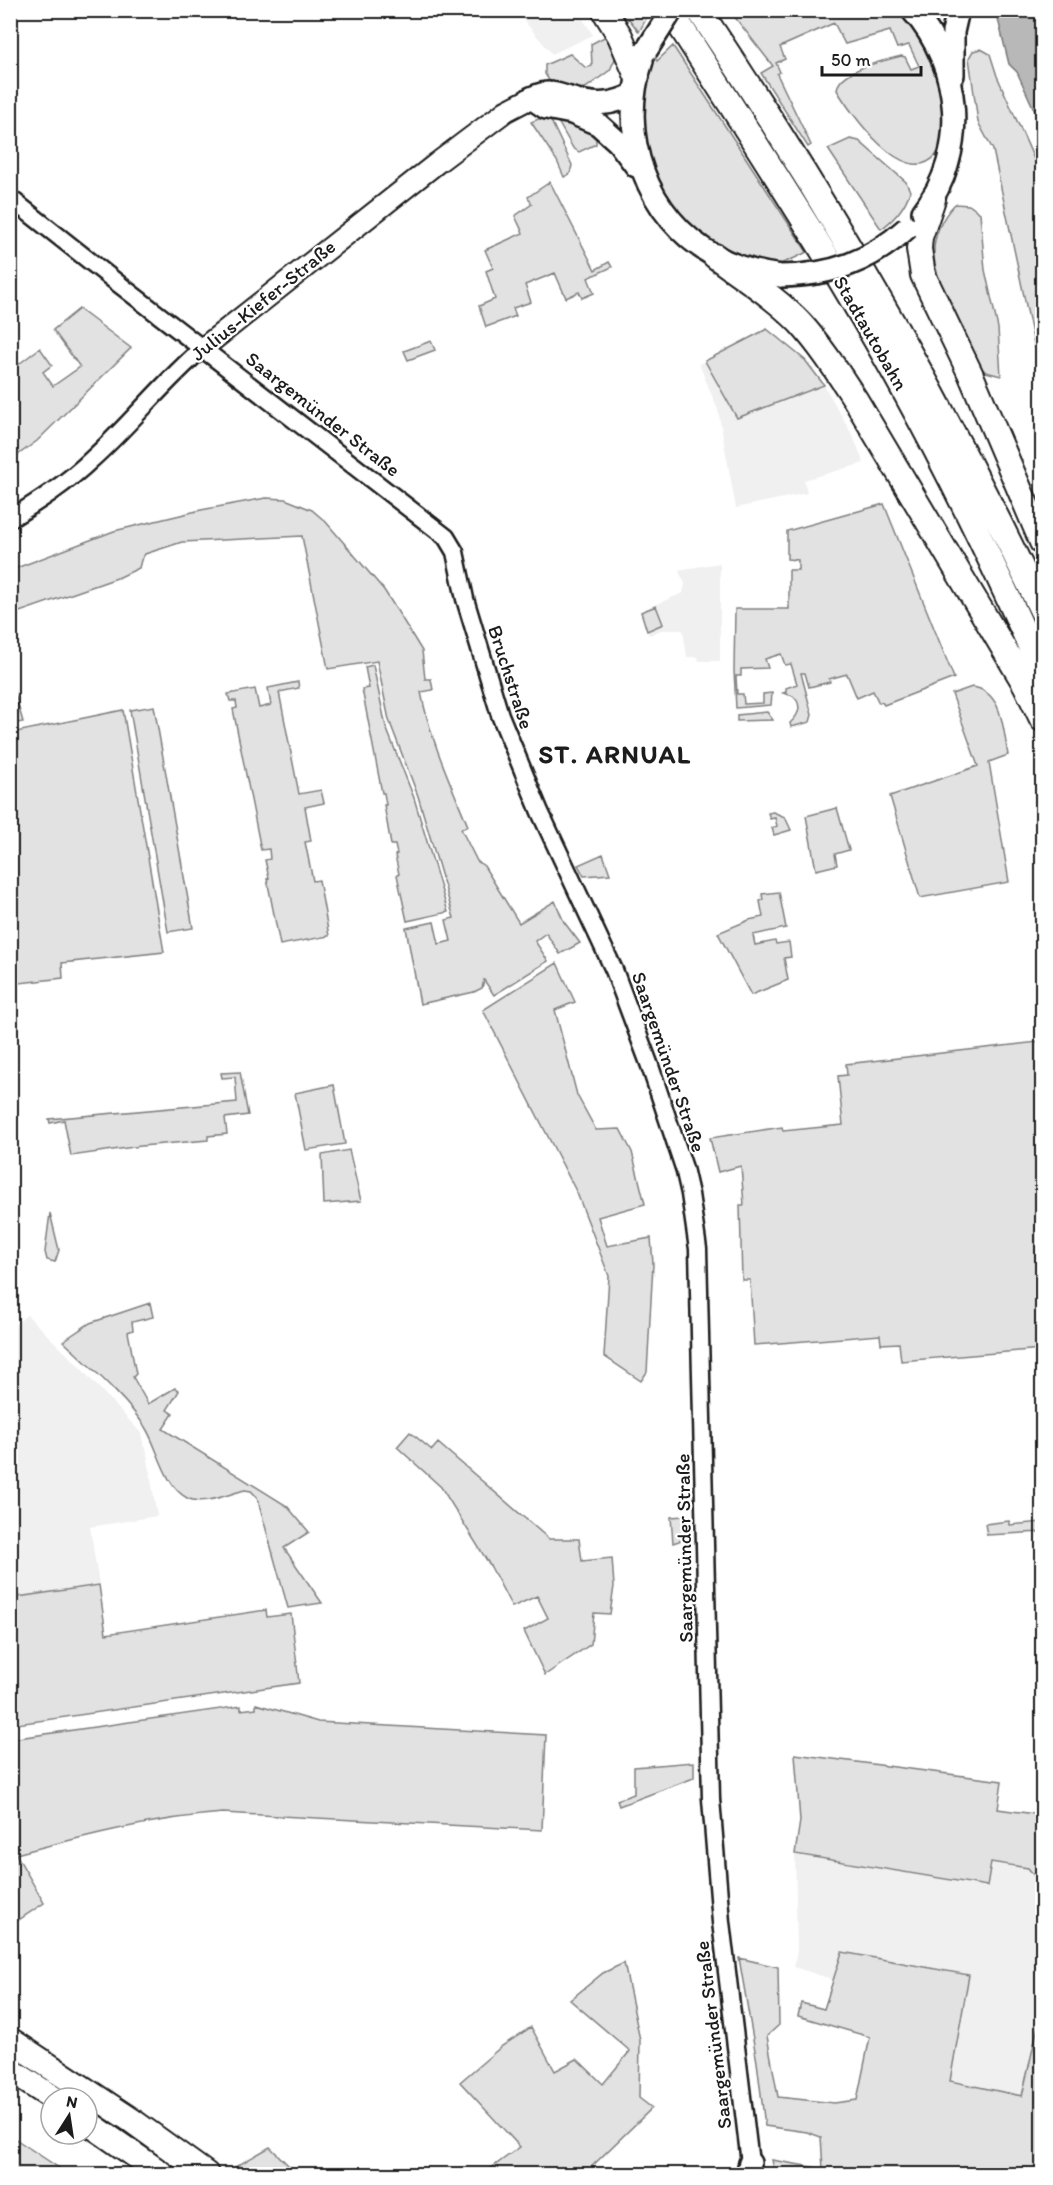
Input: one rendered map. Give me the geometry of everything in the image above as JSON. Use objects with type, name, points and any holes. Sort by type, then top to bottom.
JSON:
[{"type":"highway","points":[[604,10],[620,36],[635,85]]},
{"type":"highway","name":"Stadtautobahn","points":[[671,10],[798,209],[906,394],[984,544],[1042,672]]},
{"type":"highway","name":"Stadtautobahn","points":[[699,10],[811,184],[876,294],[973,467],[1042,610]]},
{"type":"highway","points":[[933,199],[920,237],[919,249],[923,275],[970,374],[1042,542]]},
{"type":"highway","points":[[716,256],[780,304],[830,360],[1025,684],[1042,719]]},
{"type":"highway","points":[[10,2040],[122,2114],[206,2175]]},
{"type":"highway","points":[[10,2070],[39,2089]]},
{"type":"highway","points":[[99,2130],[162,2175]]},
{"type":"main road","points":[[647,181],[640,165],[634,140],[635,85],[646,51],[671,10]]},
{"type":"main road","points":[[912,10],[937,47],[953,94]]},
{"type":"main road","points":[[531,98],[546,108],[572,113],[598,124],[618,142],[647,181],[668,217],[683,233],[716,256],[744,268],[781,276],[806,275],[844,267],[880,250],[908,227],[933,199],[953,141],[953,32],[958,10]]},
{"type":"main road","points":[[531,98],[550,92],[596,105],[608,104],[620,102],[635,85]]},
{"type":"main road","name":"Julius-Kiefer-Straße","points":[[203,348],[437,163],[506,111],[531,98]]},
{"type":"street","name":"Saargemünder Straße","points":[[10,198],[437,529],[452,546],[456,560]]},
{"type":"street","name":"Julius-Kiefer-Straße","points":[[10,519],[58,488],[93,459],[183,365],[203,348]]},
{"type":"street","name":"Bruchstraße","points":[[456,560],[478,646],[508,736],[545,823],[598,935]]},
{"type":"street","name":"Saargemünder Straße","points":[[598,935],[619,982],[676,1142],[690,1194],[698,1249],[711,1799],[721,1922],[751,2171]]},
{"type":"shaded area","points":[[651,10],[639,32],[629,19],[622,22],[615,11]]},
{"type":"shaded area","points":[[516,11],[578,11],[593,35],[552,54]]},
{"type":"shaded area","points":[[730,11],[899,11],[919,35],[933,63],[937,77],[942,124],[940,144],[936,155],[923,163],[909,163],[894,156],[866,130],[837,90],[839,83],[845,77],[863,67],[901,56],[905,57],[911,69],[919,66],[909,45],[897,48],[890,31],[845,44],[834,23],[780,47],[785,59],[776,63],[780,72],[777,74],[811,145],[808,147],[761,73],[773,66]]},
{"type":"shaded area","points":[[996,11],[1042,11],[1042,127],[1017,72],[1009,64]]},
{"type":"shaded area","points":[[608,35],[615,49],[615,59],[610,70],[587,87],[577,90],[552,85],[545,74],[545,65],[570,54],[586,68],[592,66],[591,44]]},
{"type":"shaded area","points":[[673,46],[807,252],[782,263],[770,264],[743,258],[716,245],[692,229],[665,195],[646,155],[642,111],[645,88],[654,55],[657,61]]},
{"type":"shaded area","points":[[981,49],[990,54],[997,76],[1042,177],[1042,346],[1035,348],[993,150],[978,122],[969,58],[973,51]]},
{"type":"shaded area","points":[[563,116],[596,130],[596,144],[579,152],[573,148],[557,120]]},
{"type":"shaded area","points":[[541,118],[552,123],[572,165],[570,174],[564,177],[557,161],[531,122]]},
{"type":"shaded area","points":[[850,139],[859,141],[906,182],[910,191],[899,213],[881,229],[828,149]]},
{"type":"shaded area","points":[[550,182],[595,270],[609,262],[612,267],[588,278],[594,293],[582,298],[579,292],[566,298],[555,273],[525,285],[531,302],[513,308],[516,316],[486,327],[479,306],[495,299],[486,271],[493,268],[485,250],[523,233],[515,216],[532,204],[528,197]]},
{"type":"shaded area","points":[[955,204],[969,205],[980,213],[985,270],[998,328],[1001,376],[986,372],[978,365],[945,294],[935,266],[934,248],[937,234],[942,221]]},
{"type":"shaded area","points":[[79,309],[131,348],[37,441],[11,460],[11,370],[40,348],[52,365],[43,372],[53,386],[80,367],[53,330]]},
{"type":"shaded area","points":[[767,329],[805,360],[824,385],[853,436],[864,463],[804,480],[807,493],[736,508],[718,410],[699,364]]},
{"type":"shaded area","points":[[767,329],[805,360],[824,385],[737,418],[705,361]]},
{"type":"shaded area","points":[[431,341],[435,350],[408,360],[404,351]]},
{"type":"shaded area","points":[[266,498],[285,499],[312,510],[326,522],[384,590],[422,651],[425,679],[431,679],[433,690],[421,692],[425,709],[441,760],[468,826],[461,829],[477,861],[484,866],[519,923],[555,901],[564,922],[580,943],[560,954],[546,933],[535,941],[548,961],[494,995],[484,980],[482,988],[474,992],[420,1004],[406,928],[434,922],[439,944],[451,941],[446,920],[454,918],[418,796],[389,720],[377,661],[328,669],[302,536],[182,542],[145,554],[139,568],[120,577],[11,615],[11,570],[114,531],[201,510]]},
{"type":"shaded area","points":[[884,504],[954,678],[884,705],[882,702],[879,703],[873,691],[857,698],[847,674],[829,679],[830,682],[809,687],[805,673],[801,673],[812,715],[810,722],[791,727],[790,723],[796,717],[799,706],[793,696],[783,693],[786,692],[786,688],[797,684],[791,664],[785,665],[781,654],[765,659],[768,668],[741,669],[741,676],[736,676],[737,694],[743,694],[744,704],[763,703],[763,694],[772,693],[771,705],[736,708],[735,609],[789,609],[789,570],[798,570],[798,560],[787,559],[787,531]]},
{"type":"shaded area","points":[[720,563],[720,661],[699,661],[698,657],[687,657],[683,630],[661,630],[649,635],[640,611],[683,593],[685,583],[678,570]]},
{"type":"shaded area","points":[[656,606],[663,624],[647,631],[641,612]]},
{"type":"shaded area","points":[[373,665],[386,727],[414,798],[448,912],[407,921],[397,875],[399,874],[395,855],[397,854],[395,845],[391,845],[384,793],[382,793],[362,689],[369,688],[365,667]]},
{"type":"shaded area","points":[[10,677],[23,722],[11,724],[10,724]]},
{"type":"shaded area","points":[[298,682],[299,688],[279,692],[299,794],[321,790],[324,803],[305,807],[311,841],[305,842],[313,881],[319,880],[329,936],[280,945],[267,879],[269,878],[265,860],[270,859],[269,849],[261,850],[233,709],[237,708],[236,701],[230,701],[228,694],[255,689],[259,708],[271,705],[268,688]]},
{"type":"shaded area","points":[[972,687],[990,696],[996,703],[1003,723],[1008,755],[989,762],[1009,882],[920,898],[890,796],[978,766],[952,694]]},
{"type":"shaded area","points":[[154,706],[193,928],[168,932],[130,710]]},
{"type":"shaded area","points":[[123,710],[164,952],[62,963],[63,978],[11,984],[11,733]]},
{"type":"shaded area","points":[[767,712],[773,720],[737,721],[737,715]]},
{"type":"shaded area","points":[[837,808],[849,850],[835,854],[837,865],[816,870],[806,816]]},
{"type":"shaded area","points":[[773,812],[785,817],[791,830],[774,835],[772,828],[777,826],[775,818],[770,819],[768,813]]},
{"type":"shaded area","points":[[603,854],[610,874],[584,876],[578,865]]},
{"type":"shaded area","points":[[779,892],[786,928],[753,935],[755,945],[775,941],[776,944],[789,942],[791,957],[784,958],[788,980],[751,995],[718,933],[749,920],[763,917],[760,901],[763,900],[762,894]]},
{"type":"shaded area","points":[[557,963],[575,1002],[555,1010],[577,1095],[596,1130],[620,1129],[632,1152],[645,1204],[598,1217],[607,1246],[651,1238],[653,1264],[647,1372],[641,1381],[604,1356],[609,1276],[577,1193],[483,1010]]},
{"type":"shaded area","points":[[1038,1042],[1040,1054],[1042,1054],[1042,1349],[901,1361],[899,1343],[881,1344],[880,1335],[754,1345],[750,1280],[742,1280],[740,1205],[744,1205],[741,1166],[718,1172],[710,1138],[782,1127],[783,1131],[843,1125],[838,1076],[847,1075],[846,1064]]},
{"type":"shaded area","points":[[240,1072],[248,1115],[225,1118],[227,1134],[208,1136],[208,1140],[141,1146],[71,1156],[64,1120],[50,1123],[49,1119],[237,1102],[235,1077],[222,1078],[221,1073]]},
{"type":"shaded area","points":[[334,1085],[345,1144],[306,1150],[295,1093]]},
{"type":"shaded area","points":[[349,1150],[361,1201],[324,1204],[322,1155]]},
{"type":"shaded area","points":[[50,1213],[59,1250],[55,1262],[47,1260],[45,1252]]},
{"type":"shaded area","points":[[150,1303],[153,1317],[132,1322],[133,1330],[128,1332],[136,1374],[133,1377],[148,1404],[175,1388],[179,1391],[167,1410],[173,1414],[163,1429],[287,1506],[309,1532],[284,1548],[322,1603],[288,1608],[257,1497],[251,1491],[245,1490],[216,1499],[200,1501],[187,1498],[179,1492],[167,1476],[150,1435],[137,1416],[107,1382],[63,1341],[90,1323]]},
{"type":"shaded area","points":[[27,1315],[74,1361],[141,1433],[144,1448],[146,1447],[157,1516],[90,1527],[99,1585],[11,1598],[10,1329]]},
{"type":"shaded area","points":[[410,1432],[432,1450],[438,1443],[549,1539],[579,1539],[582,1561],[612,1558],[614,1586],[610,1614],[594,1613],[591,1644],[545,1675],[524,1631],[548,1618],[537,1596],[512,1607],[491,1567],[441,1487],[397,1447]]},
{"type":"shaded area","points":[[684,1516],[685,1539],[673,1543],[671,1517]]},
{"type":"shaded area","points":[[1009,1521],[1010,1525],[1042,1522],[1042,1532],[987,1535],[985,1524]]},
{"type":"shaded area","points":[[99,1585],[106,1634],[266,1610],[267,1617],[291,1614],[299,1683],[11,1725],[11,1598]]},
{"type":"shaded area","points":[[256,1704],[318,1722],[546,1735],[542,1830],[223,1813],[145,1823],[16,1854],[44,1903],[11,1925],[11,1739],[241,1706],[241,1710],[256,1708]]},
{"type":"shaded area","points":[[795,1754],[1002,1781],[998,1809],[1042,1815],[1042,1885],[1028,1868],[991,1862],[987,1886],[795,1854],[800,1821]]},
{"type":"shaded area","points":[[694,1762],[694,1777],[691,1779],[619,1806],[617,1800],[634,1794],[634,1767]]},
{"type":"shaded area","points":[[795,1854],[986,1886],[991,1862],[1028,1868],[1042,1885],[1042,2009],[1022,2096],[950,2081],[969,1975],[842,1953],[834,1980],[794,1967],[797,1950]]},
{"type":"shaded area","points":[[842,1952],[969,1975],[950,2081],[1022,2096],[1042,2009],[1042,2174],[775,2174],[772,2160],[823,2169],[821,2137],[807,2132],[765,2126],[757,2062],[739,1958],[778,1967],[779,2025],[767,2036],[778,2097],[834,2103],[857,2100],[870,2037],[798,2016],[801,2003],[824,2009]]},
{"type":"shaded area","points":[[624,1963],[640,2040],[639,2098],[652,2108],[584,2174],[483,2174],[520,2147],[460,2082],[502,2046],[531,2027],[555,2071],[577,2059],[603,2084],[630,2051],[570,2000],[603,1973]]},
{"type":"shaded area","points":[[11,2136],[68,2174],[11,2174]]},
{"type":"shaded area","points":[[270,2147],[297,2174],[246,2174],[235,2167]]},
{"type":"district","name":"ST. ARNUAL","points":[[615,754]]}]
